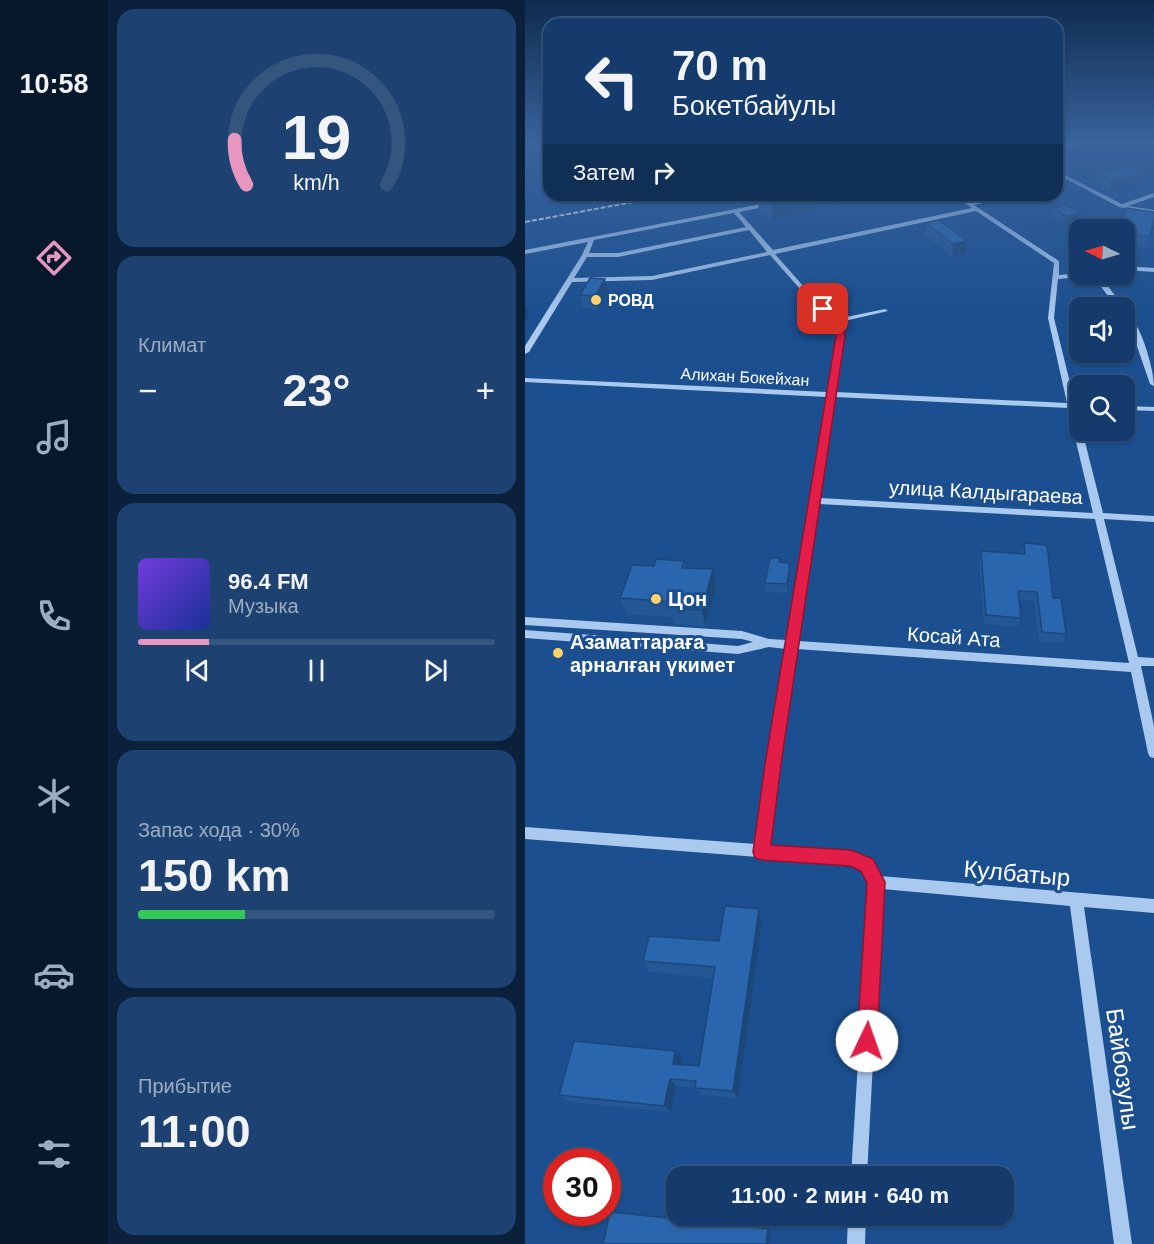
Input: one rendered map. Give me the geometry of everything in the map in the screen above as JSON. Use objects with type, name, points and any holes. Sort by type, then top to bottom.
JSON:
[{"type":"street","points":[[1110,200],[1121,206],[1154,212]]},
{"type":"street","points":[[1121,206],[1139,200]]},
{"type":"street","points":[[525,252],[784,201]]},
{"type":"street","points":[[964,201],[1057,262],[1050,302],[1051,318],[1069,381]]},
{"type":"street","points":[[570,280],[652,278],[992,201]]},
{"type":"street","points":[[735,211],[840,328],[816,501],[773,764],[762,852]]},
{"type":"street","points":[[585,255],[618,255],[751,228]]},
{"type":"street","points":[[525,352],[585,255],[592,239]]},
{"type":"street","points":[[1135,269],[1154,270]]},
{"type":"street","points":[[1056,277],[1069,276]]},
{"type":"street","points":[[1103,285],[1112,297]]},
{"type":"street","points":[[835,321],[885,311]]},
{"type":"street","points":[[1135,331],[1154,384]]},
{"type":"street","name":"Алихан Бокейхан","points":[[525,380],[1069,406]]},
{"type":"street","points":[[1135,408],[1154,409]]},
{"type":"street","points":[[1083,441],[1098,516],[1136,664],[1154,753]]},
{"type":"street","name":"улица Калдыгараева","points":[[816,501],[1154,519]]},
{"type":"street","name":"Косай Ата","points":[[525,621],[743,634],[769,643],[793,645],[1136,664],[1154,662]]},
{"type":"street","points":[[606,640],[611,627]]},
{"type":"street","name":"Косай Ата","points":[[525,634],[738,650],[769,643]]},
{"type":"street","points":[[525,833],[851,858],[867,865],[876,882],[860,1166]]},
{"type":"street","name":"Кулбатыр","points":[[876,882],[1154,906]]},
{"type":"street","name":"Байбозулы","points":[[1076,901],[1123,1244]]},
{"type":"street","points":[[855,1244],[856,1226]]},
{"type":"building","points":[[765,201],[786,201],[771,203]]},
{"type":"building","points":[[1067,205],[1080,213],[1066,216],[1053,208]]},
{"type":"building","points":[[1126,208],[1154,212],[1150,237],[1135,235],[1135,219],[1123,219]]},
{"type":"building","points":[[939,220],[967,241],[953,244],[926,223]]},
{"type":"building","points":[[590,278],[605,279],[595,296],[580,295]]},
{"type":"building","points":[[1024,543],[1047,545],[1053,598],[1061,598],[1066,634],[1042,632],[1037,592],[1018,591],[1021,618],[986,615],[981,551],[1025,554]]},
{"type":"building","points":[[770,558],[780,558],[779,562],[790,563],[787,584],[765,583]]},
{"type":"building","points":[[656,559],[684,561],[682,568],[713,569],[702,610],[670,608],[672,602],[620,598],[632,565],[654,566]]},
{"type":"building","points":[[725,906],[759,909],[733,1091],[695,1088],[696,1081],[670,1079],[664,1106],[559,1095],[574,1041],[675,1051],[673,1064],[699,1066],[715,967],[643,961],[649,936],[719,941]]},
{"type":"building","points":[[621,1213],[666,1218],[666,1226],[740,1226],[768,1229],[766,1244],[603,1244],[607,1226],[621,1226]]},
{"type":"railway","points":[[525,222],[639,201]]},
{"type":"place","name":"РОВД","points":[[596,300]]},
{"type":"place","name":"Цон","points":[[656,599]]},
{"type":"place","name":"Азаматтараға арналған үкимет","points":[[558,653]]},
{"type":"route","points":[[823,309],[840,328],[840,336],[816,501],[773,764],[762,852],[851,858],[867,865],[876,882],[867,1041]]}]
